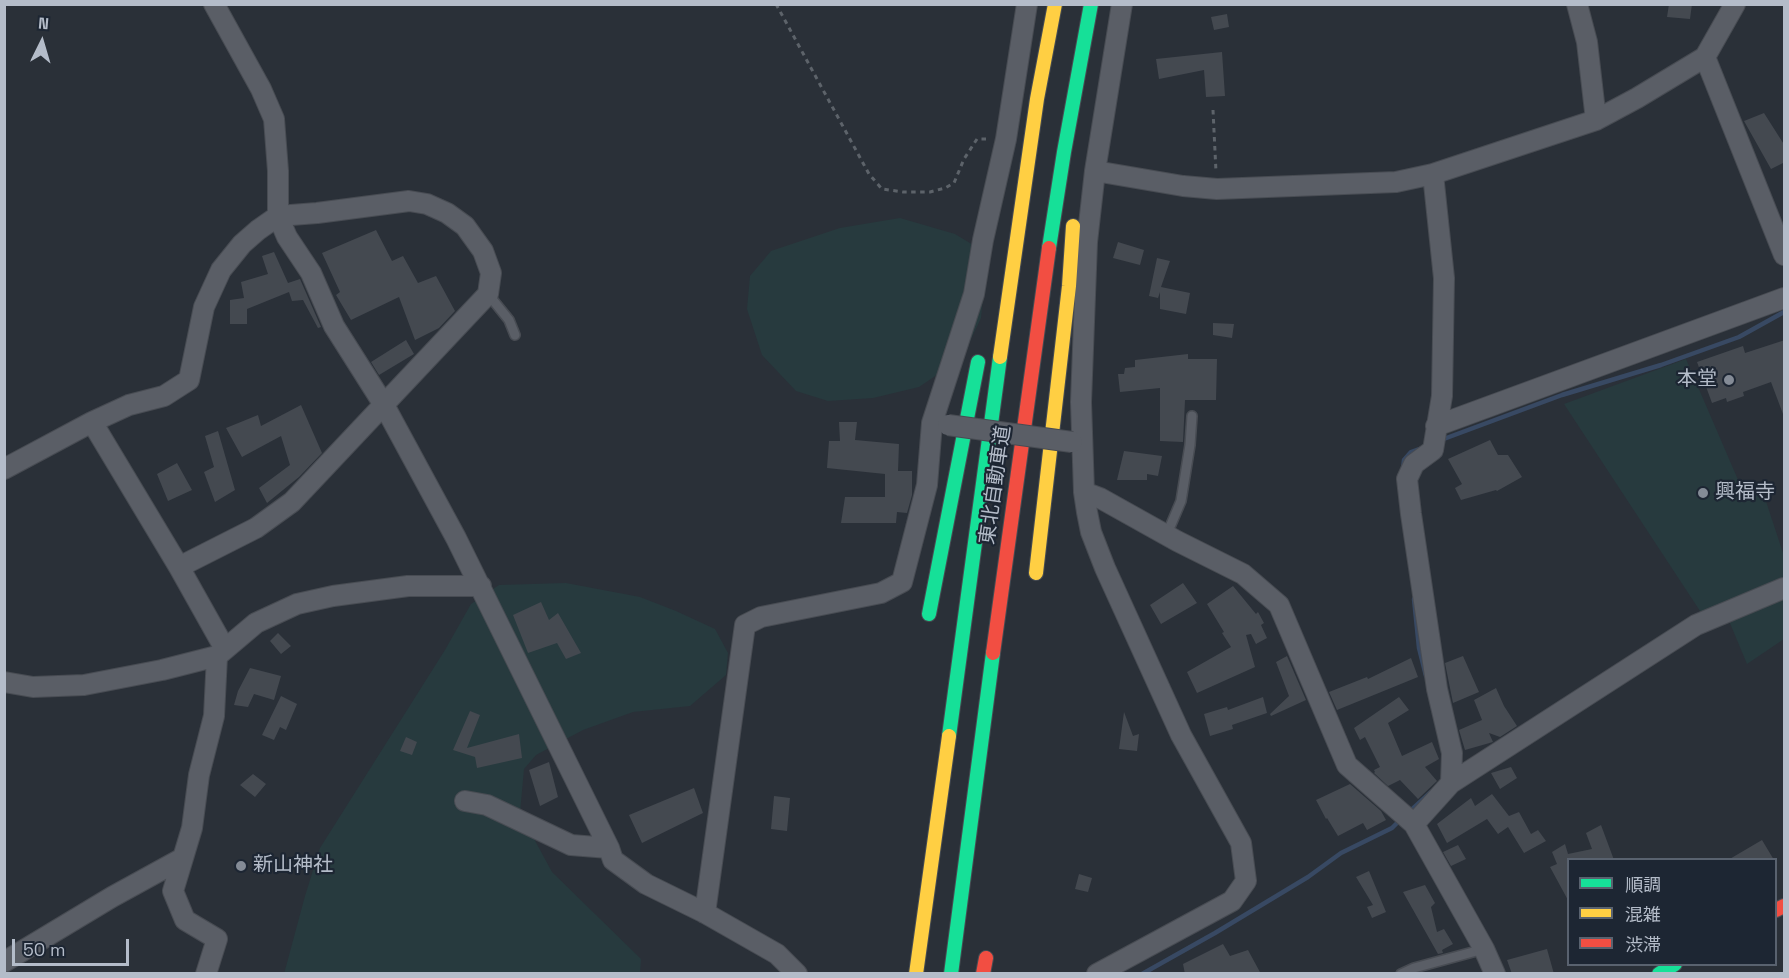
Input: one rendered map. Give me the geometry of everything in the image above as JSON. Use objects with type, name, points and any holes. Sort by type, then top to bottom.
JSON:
[{"type":"highway","name":"東北自動車道","points":[[916,974],[982,478],[1037,99],[1055,4]]},
{"type":"highway","name":"東北自動車道","points":[[951,974],[1003,573],[1044,284],[1064,152],[1091,5]]},
{"type":"highway","points":[[1081,134],[1091,5]]},
{"type":"highway","points":[[1003,242],[1037,99]]},
{"type":"highway","points":[[1036,573],[1074,216]]},
{"type":"highway","points":[[928,614],[982,345]]},
{"type":"highway","points":[[983,974],[986,958]]},
{"type":"highway","points":[[1659,974],[1672,966]]},
{"type":"street","points":[[214,4],[261,89],[274,119],[278,171],[278,216],[287,237],[310,273],[334,326],[384,405],[481,586],[516,663],[613,860],[646,885],[705,913],[777,954],[797,974]]},
{"type":"street","points":[[705,913],[745,625],[760,617],[881,593],[902,582],[974,294],[983,240],[1006,139],[1028,4]]},
{"type":"street","points":[[1097,974],[1232,901],[1246,881],[1241,843],[1181,735],[1105,568],[1091,532],[1084,492],[1078,442],[1087,253],[1095,171],[1122,4]]},
{"type":"street","points":[[1577,4],[1587,42],[1596,120]]},
{"type":"street","points":[[1095,171],[1182,186],[1217,189],[1396,182],[1433,174],[1596,120],[1638,98],[1705,57],[1735,4]]},
{"type":"street","points":[[1705,57],[1785,255]]},
{"type":"street","points":[[1433,174],[1444,278],[1442,396],[1435,437],[1414,464],[1407,479],[1437,689],[1452,753],[1451,783]]},
{"type":"street","points":[[4,469],[92,422],[129,405],[164,396],[189,380],[204,307],[221,270],[242,244],[278,216],[409,201],[427,204],[447,213],[465,226],[483,251],[490,273],[488,294],[292,502],[256,528],[179,567]]},
{"type":"street","points":[[1435,437],[1785,298]]},
{"type":"street","points":[[92,422],[179,567],[221,652],[214,716],[199,775],[192,828],[173,891],[185,920],[217,939],[206,974]]},
{"type":"street","points":[[940,424],[1078,442]]},
{"type":"street","points":[[1084,492],[1100,498],[1177,541],[1243,574],[1279,605],[1347,765],[1414,824],[1484,949],[1495,974]]},
{"type":"street","points":[[4,682],[33,687],[84,685],[162,670],[221,652],[256,623],[297,604],[333,596],[408,586],[481,586]]},
{"type":"street","points":[[1414,824],[1451,783],[1696,625],[1785,588]]},
{"type":"street","points":[[465,801],[487,805],[571,845],[609,848]]},
{"type":"street","points":[[4,962],[112,897],[183,858]]},
{"type":"lane","points":[[488,294],[509,320],[515,335]]},
{"type":"lane","points":[[1167,534],[1181,501],[1192,416]]},
{"type":"lane","points":[[1401,974],[1414,968],[1484,949]]},
{"type":"path","points":[[776,4],[869,174],[882,189],[930,192],[945,188],[954,183],[964,159],[977,139],[1006,139]]},
{"type":"path","points":[[1213,110],[1217,189]]},
{"type":"green space","points":[[900,218],[955,234],[983,251],[985,274],[981,318],[962,358],[919,387],[873,398],[828,401],[796,391],[762,355],[747,309],[750,276],[771,251],[840,228]]},
{"type":"green space","name":"興福寺","points":[[1686,359],[1742,489],[1760,483],[1784,556],[1784,583],[1702,614],[1564,404]]},
{"type":"green space","points":[[566,583],[640,597],[676,611],[715,629],[728,653],[726,675],[690,706],[633,712],[583,730],[536,755],[524,769],[520,813],[552,872],[641,959],[640,973],[284,974],[320,848],[445,650],[471,604],[499,585]]},
{"type":"green space","points":[[1784,593],[1784,639],[1747,664],[1727,616]]},
{"type":"building","points":[[1669,4],[1692,4],[1690,19],[1667,17]]},
{"type":"building","points":[[1227,14],[1229,27],[1214,30],[1211,17]]},
{"type":"building","points":[[1222,52],[1225,96],[1206,97],[1204,70],[1159,79],[1156,59]]},
{"type":"building","points":[[1764,113],[1785,146],[1785,162],[1771,169],[1744,121]]},
{"type":"building","points":[[376,230],[392,261],[403,256],[418,283],[436,276],[455,311],[439,328],[415,340],[399,297],[351,320],[336,295],[340,292],[322,253]]},
{"type":"building","points":[[1118,242],[1144,250],[1140,265],[1113,258]]},
{"type":"building","points":[[274,252],[288,283],[300,279],[321,327],[318,328],[303,300],[292,301],[289,292],[247,309],[247,324],[230,324],[230,300],[244,298],[241,282],[268,274],[262,256]]},
{"type":"building","points":[[1157,258],[1170,261],[1161,287],[1190,293],[1186,314],[1160,309],[1160,292],[1158,298],[1149,296]]},
{"type":"building","points":[[1213,323],[1234,324],[1232,338],[1213,335]]},
{"type":"building","points":[[406,340],[414,354],[379,375],[371,362]]},
{"type":"building","points":[[1785,340],[1785,414],[1783,414],[1771,382],[1743,392],[1744,396],[1727,402],[1726,398],[1712,403],[1697,362],[1743,346],[1745,353]]},
{"type":"building","points":[[1188,354],[1188,359],[1217,359],[1216,400],[1185,400],[1183,442],[1160,441],[1160,388],[1120,392],[1118,374],[1124,374],[1125,368],[1135,367],[1135,360]]},
{"type":"building","points":[[301,405],[322,453],[299,477],[267,503],[259,488],[290,465],[281,436],[242,457],[226,428],[258,415],[261,426]]},
{"type":"building","points":[[839,422],[857,422],[855,440],[899,444],[898,471],[912,471],[912,495],[907,513],[897,512],[896,523],[841,523],[845,497],[885,497],[885,474],[827,468],[829,441],[840,441]]},
{"type":"building","points":[[218,431],[235,490],[215,502],[204,472],[214,467],[205,436]]},
{"type":"building","points":[[1490,440],[1498,455],[1508,455],[1522,477],[1497,491],[1461,500],[1455,488],[1462,484],[1448,459]]},
{"type":"building","points":[[1124,451],[1162,456],[1158,476],[1147,474],[1147,480],[1117,480]]},
{"type":"building","points":[[177,463],[192,490],[168,501],[157,474]]},
{"type":"building","points":[[1183,583],[1197,603],[1161,624],[1150,605]]},
{"type":"building","points":[[1233,586],[1256,614],[1258,612],[1264,623],[1261,625],[1267,638],[1256,644],[1251,634],[1246,635],[1255,667],[1197,693],[1187,672],[1231,647],[1207,604]]},
{"type":"building","points":[[541,602],[549,620],[558,613],[581,653],[566,659],[557,643],[528,653],[513,615]]},
{"type":"building","points":[[278,633],[291,646],[281,654],[270,641]]},
{"type":"building","points":[[1287,656],[1306,700],[1271,716],[1270,714],[1289,696],[1276,662]]},
{"type":"building","points":[[1463,656],[1479,692],[1453,703],[1445,663]]},
{"type":"building","points":[[1411,658],[1418,677],[1337,710],[1329,692],[1367,677],[1368,679]]},
{"type":"building","points":[[250,668],[281,676],[274,700],[254,694],[248,707],[234,705],[238,691]]},
{"type":"building","points":[[1496,688],[1517,726],[1500,737],[1489,733],[1493,742],[1465,750],[1459,730],[1482,720],[1474,700]]},
{"type":"building","points":[[281,696],[297,704],[286,730],[280,727],[274,740],[262,735]]},
{"type":"building","points":[[1263,697],[1267,713],[1232,725],[1233,729],[1210,736],[1204,714],[1227,707],[1228,710]]},
{"type":"building","points":[[1399,697],[1409,710],[1388,723],[1402,756],[1432,742],[1439,759],[1425,767],[1437,781],[1418,799],[1400,780],[1388,786],[1374,773],[1374,770],[1380,767],[1365,737],[1360,740],[1354,728]]},
{"type":"building","points":[[470,711],[480,715],[467,748],[519,734],[522,758],[477,768],[475,757],[453,750]]},
{"type":"building","points":[[1124,712],[1133,736],[1139,734],[1137,751],[1119,749]]},
{"type":"building","points":[[406,737],[417,742],[412,755],[400,751]]},
{"type":"building","points":[[549,762],[558,797],[540,806],[529,770]]},
{"type":"building","points":[[1511,767],[1517,778],[1500,789],[1491,773]]},
{"type":"building","points":[[253,774],[266,784],[255,797],[240,785]]},
{"type":"building","points":[[1350,784],[1381,811],[1386,820],[1367,830],[1363,823],[1338,836],[1316,800]]},
{"type":"building","points":[[694,788],[703,813],[642,843],[629,815]]},
{"type":"building","points":[[1492,794],[1509,816],[1519,812],[1531,834],[1538,830],[1546,841],[1524,853],[1508,827],[1498,834],[1487,819],[1447,843],[1437,824],[1471,798],[1475,806]]},
{"type":"building","points":[[774,796],[790,798],[787,831],[771,829]]},
{"type":"building","points":[[1601,825],[1613,858],[1567,858],[1567,898],[1550,867],[1557,864],[1552,852],[1565,844],[1568,854],[1592,849],[1586,833]]},
{"type":"building","points":[[1762,840],[1773,858],[1731,858]]},
{"type":"building","points":[[1458,845],[1466,859],[1451,866],[1443,852]]},
{"type":"building","points":[[1369,871],[1386,912],[1372,918],[1367,907],[1373,905],[1356,877]]},
{"type":"building","points":[[1079,874],[1092,878],[1088,892],[1075,889]]},
{"type":"building","points":[[1425,885],[1435,903],[1431,907],[1437,932],[1444,929],[1453,944],[1442,950],[1443,953],[1438,954],[1403,892]]},
{"type":"building","points":[[1223,944],[1230,956],[1248,950],[1261,974],[1185,974],[1183,964]]},
{"type":"building","points":[[1547,949],[1554,974],[1512,974],[1507,960]]},
{"type":"waterway","points":[[1441,440],[1562,395],[1661,365],[1739,337],[1784,312]]},
{"type":"waterway","points":[[1403,468],[1404,460],[1411,452],[1422,448]]},
{"type":"waterway","points":[[1414,599],[1419,648],[1426,676]]},
{"type":"waterway","points":[[1408,813],[1431,792]]},
{"type":"waterway","points":[[1142,974],[1308,877],[1341,853],[1392,828],[1402,818]]},
{"type":"traffic: fast","points":[[1049,248],[1091,4]]},
{"type":"traffic: fast","points":[[949,736],[1000,357]]},
{"type":"traffic: fast","points":[[929,614],[978,362]]},
{"type":"traffic: fast","points":[[951,974],[993,653]]},
{"type":"traffic: fast","points":[[1659,974],[1672,966]]},
{"type":"traffic: slow","points":[[1000,357],[1037,99],[1055,4]]},
{"type":"traffic: slow","points":[[1036,573],[1069,286],[1073,226]]},
{"type":"traffic: slow","points":[[916,974],[949,736]]},
{"type":"traffic: jam","points":[[993,653],[1049,248]]},
{"type":"traffic: jam","points":[[1777,910],[1784,906]]},
{"type":"traffic: jam","points":[[983,974],[986,958]]},
{"type":"place","name":"本堂","points":[[1729,380]]},
{"type":"place","name":"興福寺","points":[[1703,493]]},
{"type":"place","name":"新山神社","points":[[241,866]]}]
